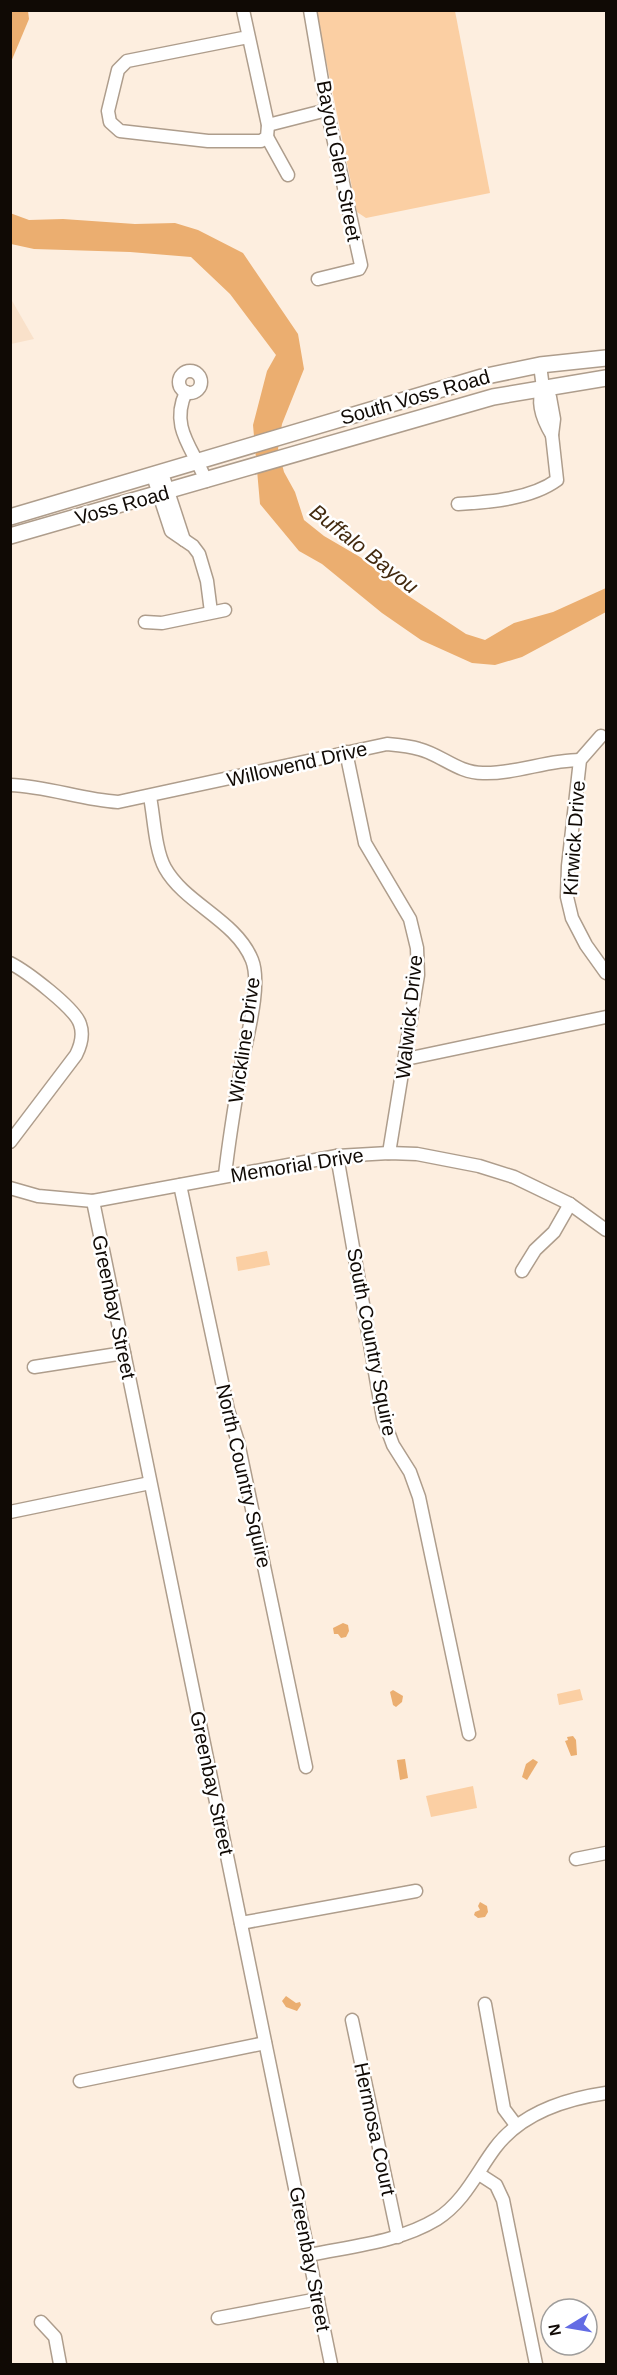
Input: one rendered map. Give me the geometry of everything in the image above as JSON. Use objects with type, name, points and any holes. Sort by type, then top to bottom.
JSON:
[{"type":"main road","name":"South Voss Road","points":[[227,451],[482,377],[540,365],[606,358]]},
{"type":"main road","name":"South Voss Road","points":[[234,473],[493,397],[606,378]]},
{"type":"main road","points":[[398,401],[402,408],[417,419]]},
{"type":"main road","name":"Voss Road","points":[[10,517],[158,474],[227,451]]},
{"type":"main road","name":"Voss Road","points":[[10,536],[234,473]]},
{"type":"main road","points":[[72,500],[77,518]]},
{"type":"street","points":[[243,10],[267,131],[288,175]]},
{"type":"street","name":"Bayou Glen Street","points":[[310,10],[327,110],[361,265],[358,269],[318,279]]},
{"type":"street","points":[[248,37],[128,61],[118,70],[108,111],[110,122],[120,131],[208,141],[261,141],[267,131],[327,110]]},
{"type":"street","points":[[458,504],[484,502],[544,489],[557,480],[552,435],[554,419],[550,397],[543,387],[540,365]]},
{"type":"street","points":[[186,392],[180,405],[180,424],[184,439],[198,461],[206,481]]},
{"type":"street","points":[[158,474],[184,540],[199,554],[207,581],[211,612]]},
{"type":"street","points":[[145,622],[162,623],[225,610]]},
{"type":"street","name":"Kirwick Drive","points":[[601,736],[580,760],[568,866],[567,897],[572,918],[586,945],[606,973]]},
{"type":"street","name":"Willowend Drive","points":[[10,785],[32,787],[91,801],[118,802],[150,797],[387,744],[420,749],[460,769],[482,774],[511,771],[557,760],[580,760]]},
{"type":"street","name":"Walwick Drive","points":[[346,752],[365,843],[410,920],[417,948],[418,975],[389,1153]]},
{"type":"street","name":"Wickline Drive","points":[[150,797],[165,868],[188,893],[239,940],[253,962],[255,989],[230,1132],[225,1176]]},
{"type":"street","points":[[10,963],[22,969],[73,1012],[80,1021],[82,1032],[81,1046],[76,1055],[10,1142]]},
{"type":"street","points":[[406,1059],[606,1017]]},
{"type":"street","name":"Memorial Drive","points":[[10,1188],[38,1197],[93,1201],[337,1155],[417,1154],[479,1166],[514,1177],[570,1204],[606,1230]]},
{"type":"street","name":"South Country Squire","points":[[337,1155],[383,1418],[393,1445],[410,1472],[419,1497],[469,1734]]},
{"type":"street","name":"North Country Squire","points":[[180,1185],[228,1410],[238,1442],[306,1767]]},
{"type":"street","name":"Greenbay Street","points":[[93,1201],[331,2364]]},
{"type":"street","points":[[522,1272],[535,1250],[554,1232],[570,1204]]},
{"type":"street","points":[[34,1368],[124,1353]]},
{"type":"street","points":[[10,1512],[150,1483]]},
{"type":"street","points":[[576,1859],[606,1853]]},
{"type":"street","points":[[241,1923],[416,1891]]},
{"type":"street","points":[[485,2004],[504,2109],[516,2125]]},
{"type":"street","name":"Hermosa Court","points":[[352,2020],[398,2237]]},
{"type":"street","points":[[80,2081],[265,2043]]},
{"type":"street","points":[[310,2255],[398,2237],[438,2218],[454,2204],[479,2174],[495,2147],[516,2125],[543,2110],[570,2100],[606,2093]]},
{"type":"street","points":[[479,2174],[496,2185],[503,2200],[536,2364]]},
{"type":"street","points":[[218,2318],[318,2299]]},
{"type":"street","points":[[40,2322],[55,2337],[60,2364]]},
{"type":"shaded area","points":[[11,10],[28,11],[29,19],[11,62]]},
{"type":"shaded area","points":[[316,11],[455,11],[490,193],[366,218],[357,212]]},
{"type":"shaded area","points":[[10,213],[29,220],[63,219],[135,224],[175,223],[198,230],[243,253],[298,334],[304,369],[282,424],[278,449],[284,472],[295,492],[304,520],[324,536],[360,557],[407,595],[466,634],[485,640],[514,623],[553,612],[606,588],[606,612],[522,657],[495,665],[472,663],[421,640],[382,613],[322,564],[299,551],[260,504],[253,425],[267,371],[276,355],[230,294],[191,257],[130,252],[34,249],[11,244]]},
{"type":"shaded area","points":[[11,299],[34,339],[11,344]]},
{"type":"shaded area","points":[[267,1251],[270,1265],[238,1271],[236,1257]]},
{"type":"shaded area","points":[[343,1623],[348,1625],[349,1631],[346,1637],[341,1638],[338,1634],[334,1634],[333,1628]]},
{"type":"shaded area","points":[[580,1689],[583,1700],[559,1705],[557,1694]]},
{"type":"shaded area","points":[[393,1690],[403,1696],[402,1702],[396,1707],[393,1705],[390,1692]]},
{"type":"shaded area","points":[[573,1736],[576,1740],[577,1755],[571,1756],[565,1741],[568,1740],[567,1737]]},
{"type":"shaded area","points":[[405,1759],[408,1778],[400,1780],[397,1760]]},
{"type":"shaded area","points":[[533,1759],[538,1762],[527,1780],[522,1777],[526,1764]]},
{"type":"shaded area","points":[[473,1786],[477,1808],[431,1817],[426,1796]]},
{"type":"shaded area","points":[[480,1902],[487,1906],[488,1912],[485,1917],[478,1918],[474,1915],[480,1910],[478,1906]]},
{"type":"shaded area","points":[[286,1996],[296,2003],[300,2002],[301,2005],[297,2011],[286,2007],[282,2001]]},
{"type":"water label","name":"Buffalo Bayou","points":[[364,549]]}]
